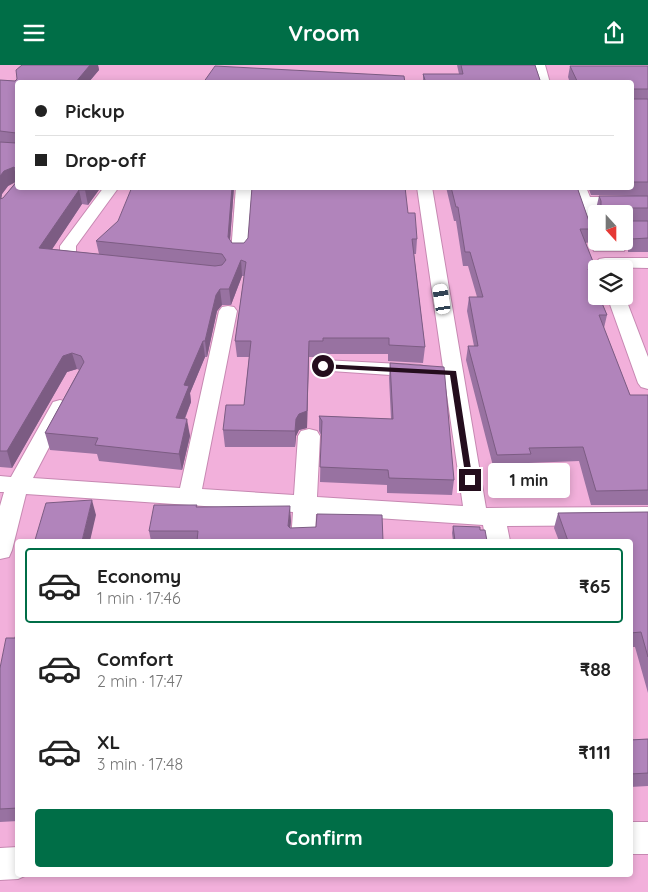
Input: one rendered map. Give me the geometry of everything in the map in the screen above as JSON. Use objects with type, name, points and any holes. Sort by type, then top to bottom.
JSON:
[{"type":"street","points":[[540,65],[543,80]]},
{"type":"street","points":[[105,264],[74,261],[68,254],[68,246],[110,190]]},
{"type":"street","points":[[239,253],[244,190]]},
{"type":"street","points":[[424,190],[454,373],[484,516],[497,539]]},
{"type":"street","points":[[583,199],[648,202]]},
{"type":"street","points":[[583,199],[648,207]]},
{"type":"street","points":[[583,199],[588,213]]},
{"type":"street","points":[[611,250],[648,263]]},
{"type":"street","points":[[614,250],[621,252]]},
{"type":"street","points":[[619,305],[648,383]]},
{"type":"street","points":[[189,498],[228,311]]},
{"type":"street","points":[[323,366],[454,373]]},
{"type":"street","points":[[0,551],[8,485],[72,385]]},
{"type":"street","points":[[303,539],[309,436]]},
{"type":"street","points":[[8,485],[306,506],[484,516],[648,516]]},
{"type":"street","points":[[633,838],[648,838]]},
{"type":"street","points":[[0,864],[15,863]]},
{"type":"building","points":[[22,65],[90,65],[78,80],[16,80],[16,70]]},
{"type":"building","points":[[461,65],[535,65],[540,80],[425,80],[423,74],[463,74]]},
{"type":"building","points":[[215,66],[404,76],[405,80],[205,80]]},
{"type":"building","points":[[570,66],[648,66],[648,89],[634,89],[634,80],[577,80]]},
{"type":"building","points":[[0,80],[15,81],[15,133],[0,131]]},
{"type":"building","points":[[634,99],[648,99],[648,182],[634,182]]},
{"type":"building","points":[[0,142],[15,143],[15,168],[14,167],[4,171],[0,176]]},
{"type":"building","points":[[15,184],[15,190],[79,190],[39,248],[215,266],[222,265],[226,260],[222,254],[96,241],[118,221],[131,190],[232,190],[228,237],[232,243],[244,243],[248,238],[252,190],[405,190],[408,213],[415,213],[417,239],[412,239],[425,347],[389,345],[389,338],[323,338],[323,341],[309,341],[307,411],[299,414],[296,419],[295,431],[223,430],[226,405],[244,405],[251,341],[235,341],[246,262],[241,260],[229,289],[220,289],[216,295],[205,341],[203,341],[184,385],[189,386],[176,418],[187,419],[179,454],[95,445],[98,438],[45,433],[84,362],[81,356],[72,353],[63,356],[7,451],[0,451],[0,199]]},
{"type":"building","points":[[452,190],[578,190],[588,218],[588,229],[580,229],[592,260],[588,260],[588,305],[603,305],[607,315],[599,315],[630,395],[648,395],[648,490],[596,491],[583,447],[529,448],[531,454],[497,455],[468,346],[478,346],[469,297],[483,297],[470,252],[465,252],[458,207],[456,207]]},
{"type":"building","points":[[599,196],[648,196],[648,208],[633,208],[633,205],[601,205]]},
{"type":"building","points":[[633,221],[648,221],[648,238],[633,239]]},
{"type":"building","points":[[390,363],[444,367],[454,480],[389,478],[388,470],[320,467],[322,421],[319,416],[393,419]]},
{"type":"building","points":[[92,500],[82,539],[35,539],[46,503]]},
{"type":"building","points":[[154,505],[197,505],[196,507],[290,506],[288,526],[290,528],[316,527],[317,514],[382,515],[383,539],[197,539],[198,531],[149,531]]},
{"type":"building","points":[[648,512],[648,657],[641,632],[633,633],[633,539],[567,539],[558,513]]},
{"type":"building","points":[[453,526],[480,527],[480,530],[485,530],[487,539],[455,539]]},
{"type":"building","points":[[6,638],[15,638],[15,808],[0,809],[0,668]]},
{"type":"building","points":[[648,739],[648,773],[633,774],[633,740]]},
{"type":"route","points":[[323,366],[454,373],[470,480]]}]
